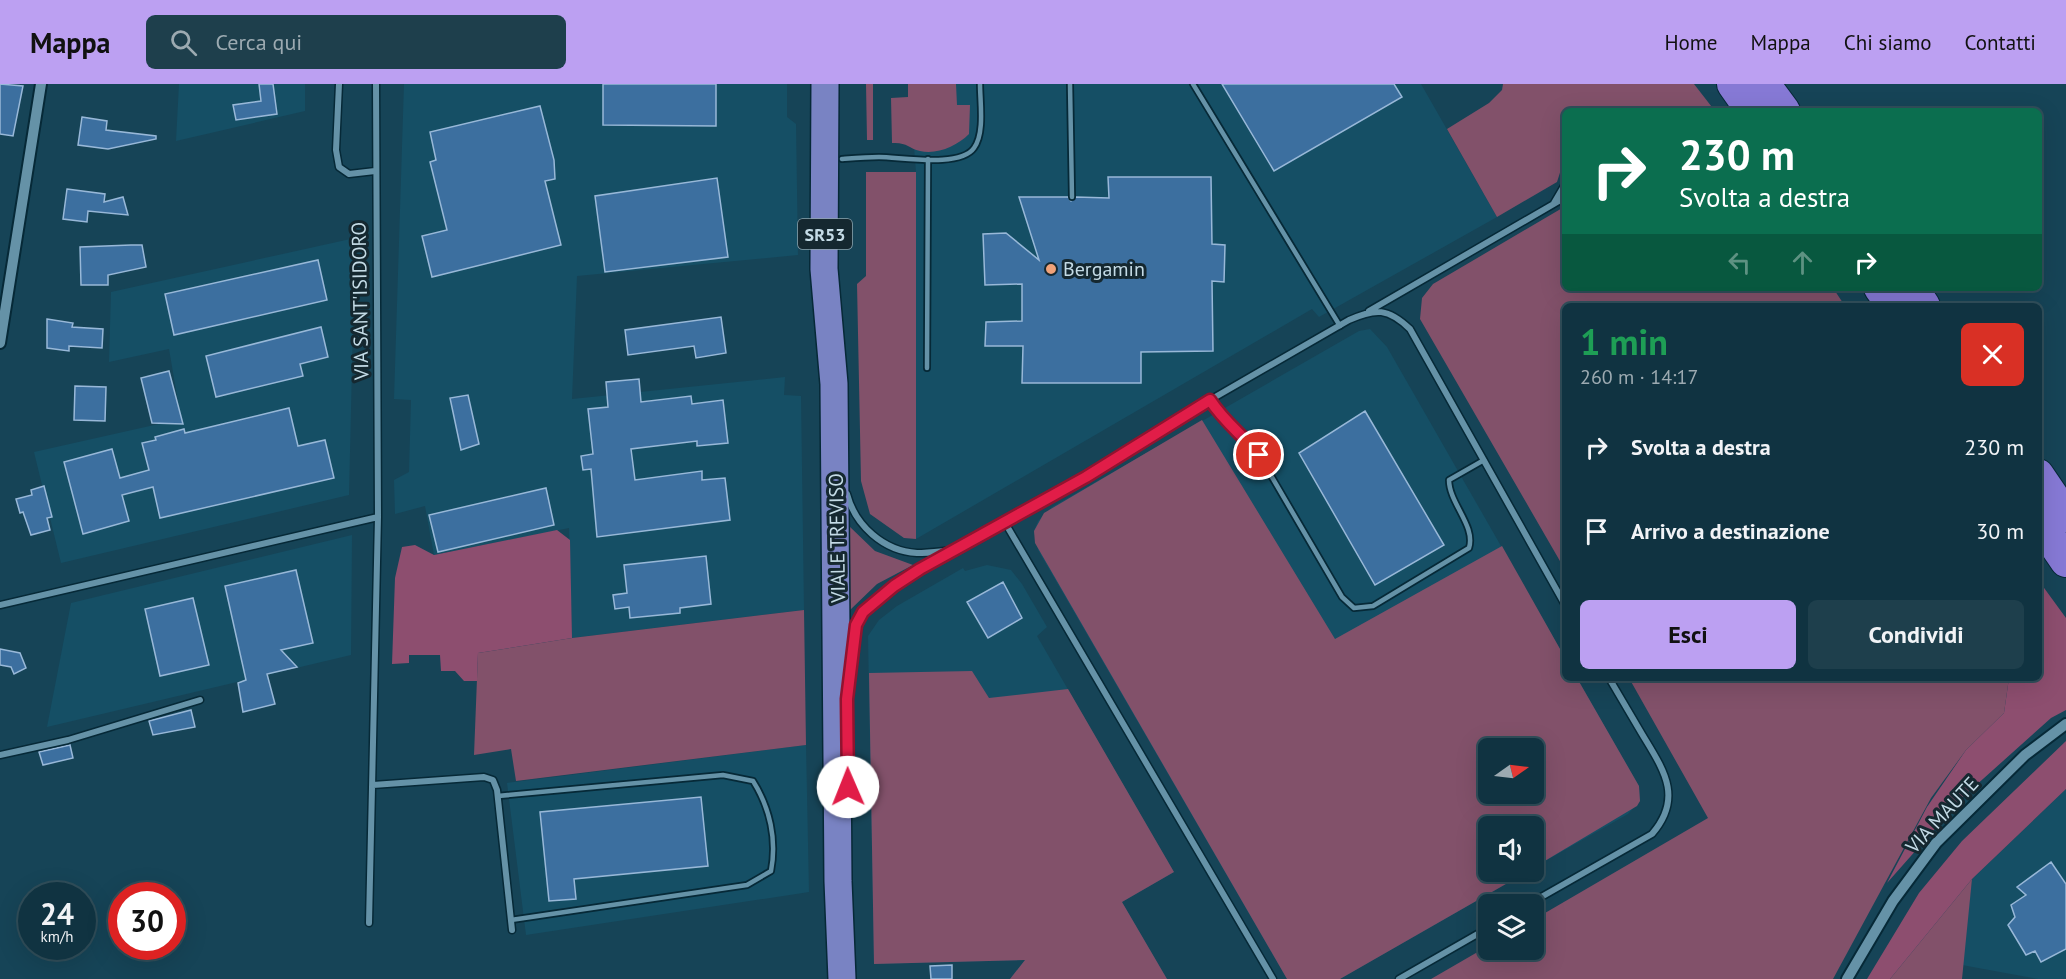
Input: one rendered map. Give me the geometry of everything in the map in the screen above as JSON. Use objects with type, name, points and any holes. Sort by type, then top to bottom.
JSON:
[{"type":"highway","points":[[1733,84],[1750,108]]},
{"type":"highway","points":[[1764,84],[1782,108]]},
{"type":"highway","points":[[2042,481],[2066,516]]},
{"type":"highway","points":[[2042,526],[2066,561]]},
{"type":"main road","name":"SR53","points":[[825,84],[828,260],[834,384]]},
{"type":"main road","points":[[834,384],[841,288],[835,159],[840,84]]},
{"type":"main road","name":"VIALE TREVISO","points":[[834,384],[838,881],[842,979]]},
{"type":"street","points":[[0,344],[41,84]]},
{"type":"street","points":[[339,84],[336,150],[339,167],[349,174],[375,171]]},
{"type":"street","name":"VIA SANT'ISIDORO","points":[[369,923],[378,517],[376,84]]},
{"type":"street","points":[[1554,203],[1562,189]]},
{"type":"street","points":[[848,689],[856,625],[863,612],[894,586],[1004,521],[1086,477],[1210,400],[1562,199]]},
{"type":"street","points":[[1368,311],[1396,316],[1410,328],[1562,599]]},
{"type":"street","points":[[834,384],[841,414],[843,458]]},
{"type":"street","points":[[846,491],[854,513],[866,530],[888,544],[917,553],[954,550]]},
{"type":"street","points":[[0,605],[378,517]]},
{"type":"street","points":[[1004,521],[1273,979]]},
{"type":"street","points":[[1544,895],[1652,834],[1661,824],[1665,812],[1669,797],[1665,774],[1611,681]]},
{"type":"street","points":[[0,755],[68,740],[200,700]]},
{"type":"street","name":"VIA MAUTE","points":[[1847,979],[1893,901],[1936,843],[2025,755],[2066,724]]},
{"type":"street","points":[[373,785],[484,777],[493,780],[498,796],[512,930]]},
{"type":"street","points":[[838,881],[845,810]]},
{"type":"street","points":[[1398,979],[1478,934]]},
{"type":"lane","points":[[831,84],[835,159],[832,191]]},
{"type":"lane","points":[[835,159],[956,158],[974,148],[980,132],[981,84]]},
{"type":"lane","points":[[1070,84],[1072,197]]},
{"type":"lane","points":[[1192,84],[1340,326]]},
{"type":"lane","points":[[927,368],[928,159]]},
{"type":"lane","points":[[1210,400],[1225,423],[1244,437],[1259,455],[1342,597],[1354,608],[1373,606],[1469,548],[1471,542],[1468,530],[1449,490],[1449,480],[1484,460]]},
{"type":"lane","points":[[498,796],[723,775],[753,781],[765,800],[775,851],[771,871],[747,885],[511,920]]},
{"type":"shaded area","points":[[179,84],[305,84],[305,111],[176,141]]},
{"type":"shaded area","points":[[404,84],[787,84],[787,117],[796,124],[798,255],[577,276],[572,399],[785,377],[784,395],[801,396],[804,610],[572,638],[569,528],[434,555],[425,506],[395,514],[394,480],[409,472],[411,400],[394,399]]},
{"type":"shaded area","points":[[866,84],[873,84],[873,140],[867,140]]},
{"type":"shaded area","points":[[908,84],[956,84],[957,105],[970,105],[969,134],[953,146],[933,152],[920,151],[904,144],[892,143],[891,98],[908,97]]},
{"type":"shaded area","name":"Bergamin","points":[[909,84],[1421,84],[1497,217],[1319,317],[1312,309],[916,539],[916,172]]},
{"type":"shaded area","points":[[1503,84],[1694,84],[1713,108],[1562,108],[1562,166],[1557,182],[1497,217],[1447,129],[1489,103],[1502,90]]},
{"type":"shaded area","points":[[866,172],[916,172],[916,539],[904,538],[870,514],[861,481],[857,284],[866,276]]},
{"type":"shaded area","points":[[1562,208],[1562,291],[1835,291],[1843,303],[1562,303],[1562,565],[1420,319],[1422,298],[1433,284]]},
{"type":"shaded area","points":[[355,238],[349,495],[61,563],[34,452],[181,419],[169,349],[109,362],[111,292]]},
{"type":"shaded area","points":[[1370,329],[1387,347],[1562,653],[1562,681],[1579,681],[1639,786],[1640,801],[1628,814],[1544,862],[1544,816],[1478,816],[1478,882],[1510,882],[1489,894],[1478,894],[1478,900],[1340,979],[1287,979],[1038,550],[1034,531],[1038,521],[1052,507],[1359,331]]},
{"type":"shaded area","points":[[1202,420],[1335,639],[1502,546],[1562,652],[1562,681],[1579,681],[1639,786],[1640,801],[1637,806],[1544,861],[1544,816],[1478,816],[1478,882],[1510,882],[1489,894],[1478,894],[1478,900],[1340,979],[1287,979],[1035,543],[1034,531],[1044,513]]},
{"type":"shaded area","points":[[849,526],[875,551],[913,565],[877,584],[850,610]]},
{"type":"shaded area","points":[[557,530],[570,540],[572,638],[478,653],[477,681],[464,681],[455,671],[441,671],[440,655],[409,655],[409,663],[392,664],[395,578],[402,547],[415,545],[434,555]]},
{"type":"shaded area","points":[[352,535],[351,655],[47,727],[71,603]]},
{"type":"shaded area","points":[[987,565],[1011,570],[1022,584],[1047,627],[1037,636],[1174,872],[1122,902],[1167,979],[1010,979],[1025,960],[874,964],[868,636],[879,620],[897,606],[963,568],[965,571]]},
{"type":"shaded area","points":[[2042,585],[2066,618],[2066,710],[2051,718],[1964,796],[1887,883],[1927,807],[1966,750],[2004,713],[2009,681],[2042,681]]},
{"type":"shaded area","points":[[804,610],[806,745],[516,781],[511,749],[474,755],[478,653],[572,638]]},
{"type":"shaded area","points":[[972,671],[989,698],[1068,689],[1174,872],[1122,902],[1167,979],[1010,979],[1025,960],[874,964],[869,673]]},
{"type":"shaded area","points":[[1631,681],[2009,681],[2004,713],[1966,750],[1931,798],[1833,979],[1431,979],[1478,952],[1478,960],[1544,960],[1544,914],[1708,818]]},
{"type":"shaded area","points":[[2066,741],[2066,789],[1972,879],[1890,979],[1867,979],[1919,893],[1962,841]]},
{"type":"shaded area","points":[[806,745],[809,892],[526,935],[507,783]]},
{"type":"shaded area","points":[[2066,789],[2066,979],[2038,979],[1962,965],[1972,879]]},
{"type":"shaded area","points":[[1972,879],[1962,979],[1890,979]]},
{"type":"building","points":[[0,84],[23,86],[13,136],[0,134]]},
{"type":"building","points":[[259,84],[273,84],[277,114],[236,120],[233,105],[261,101]]},
{"type":"building","points":[[603,84],[716,84],[716,126],[603,125]]},
{"type":"building","points":[[1222,84],[1394,84],[1402,97],[1274,171]]},
{"type":"building","points":[[540,106],[554,160],[555,179],[545,181],[561,245],[432,277],[422,236],[447,230],[430,162],[436,160],[430,132]]},
{"type":"building","points":[[82,117],[107,121],[106,130],[156,136],[156,139],[108,149],[78,145]]},
{"type":"building","points":[[1108,177],[1211,177],[1212,244],[1225,245],[1224,282],[1212,281],[1213,351],[1141,352],[1141,383],[1022,383],[1023,346],[985,346],[986,322],[1022,321],[1022,284],[985,285],[983,234],[1006,233],[1039,260],[1019,197],[1068,197],[1071,201],[1076,197],[1109,198]]},
{"type":"building","points":[[717,178],[728,257],[605,272],[595,196]]},
{"type":"building","points":[[67,189],[105,194],[104,202],[123,197],[128,215],[88,211],[87,222],[63,219]]},
{"type":"building","points":[[142,245],[146,267],[108,275],[108,285],[81,285],[80,247]]},
{"type":"building","points":[[318,260],[327,300],[174,335],[165,294]]},
{"type":"building","points":[[721,317],[726,353],[696,358],[694,346],[628,355],[625,330]]},
{"type":"building","points":[[47,319],[73,323],[72,327],[103,329],[102,348],[69,346],[69,351],[47,348]]},
{"type":"building","points":[[321,327],[328,357],[300,364],[303,376],[216,397],[206,356]]},
{"type":"building","points":[[169,371],[183,424],[152,423],[141,378]]},
{"type":"building","points":[[639,379],[641,402],[691,396],[692,404],[723,400],[728,443],[697,446],[697,441],[631,449],[635,480],[702,471],[702,480],[725,478],[730,520],[597,537],[591,469],[583,470],[581,456],[593,454],[588,409],[608,407],[606,382]]},
{"type":"building","points":[[75,386],[106,387],[105,421],[74,420]]},
{"type":"building","points":[[468,395],[479,444],[461,450],[450,398]]},
{"type":"building","points":[[289,408],[298,446],[325,440],[334,478],[160,518],[153,487],[122,495],[129,521],[83,534],[64,462],[112,449],[120,478],[149,470],[142,443],[156,440],[155,437],[184,429],[185,433]]},
{"type":"building","points":[[1365,411],[1444,545],[1375,585],[1299,453]]},
{"type":"building","points":[[44,486],[52,517],[47,518],[50,530],[31,535],[16,499],[32,495],[31,490]]},
{"type":"building","points":[[546,488],[554,525],[438,552],[429,515]]},
{"type":"building","points":[[706,556],[711,604],[680,608],[680,613],[630,618],[629,607],[615,609],[613,595],[627,593],[624,565]]},
{"type":"building","points":[[296,570],[313,643],[281,650],[297,667],[267,674],[275,704],[243,712],[238,683],[246,680],[225,586]]},
{"type":"building","points":[[1003,582],[1022,618],[988,638],[967,602]]},
{"type":"building","points":[[193,598],[209,665],[160,676],[145,609]]},
{"type":"building","points":[[0,649],[20,653],[26,668],[14,674],[11,667],[0,665]]},
{"type":"building","points":[[191,710],[195,727],[153,735],[149,721]]},
{"type":"building","points":[[70,745],[73,758],[43,765],[39,752]]},
{"type":"building","points":[[701,797],[708,866],[574,879],[576,899],[549,901],[540,812]]},
{"type":"building","points":[[2051,862],[2066,884],[2066,949],[2041,962],[2035,951],[2026,955],[2008,925],[2015,917],[2011,905],[2026,895],[2017,887]]},
{"type":"building","points":[[952,965],[952,979],[931,979],[930,966]]},
{"type":"place","name":"Bergamin","points":[[1051,269]]},
{"type":"route","points":[[848,787],[847,699],[856,625],[863,612],[879,598],[920,569],[1086,477],[1210,400],[1225,423],[1244,437],[1259,455]]}]
